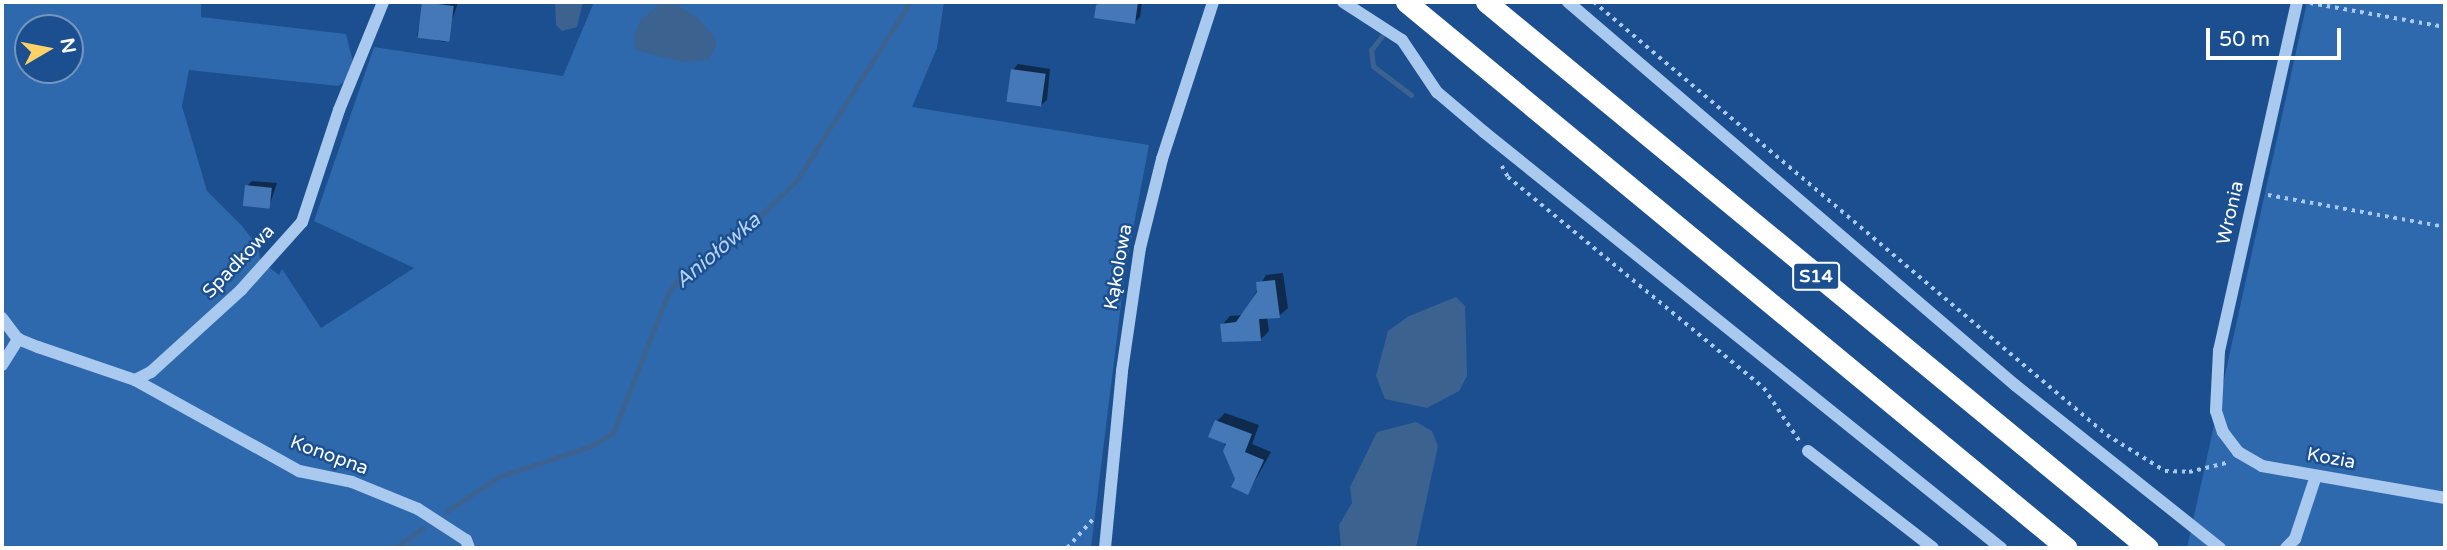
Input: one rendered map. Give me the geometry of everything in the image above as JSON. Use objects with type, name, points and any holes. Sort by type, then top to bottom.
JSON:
[{"type":"highway","name":"S14","points":[[1406,2],[2067,548]]},
{"type":"highway","name":"S14","points":[[1486,2],[2148,548]]},
{"type":"street","name":"Spadkowa","points":[[135,380],[151,372],[241,290],[302,222],[339,110],[383,2]]},
{"type":"street","name":"Kąkolowa","points":[[1105,548],[1140,248],[1162,159],[1213,2]]},
{"type":"street","points":[[1343,2],[1402,40],[1437,92],[1484,132],[2001,548]]},
{"type":"street","points":[[1568,2],[2015,386],[2220,548]]},
{"type":"street","name":"Wronia","points":[[2223,432],[2214,387],[2299,2]]},
{"type":"street","points":[[2,318],[18,339],[135,380]]},
{"type":"street","points":[[2,365],[18,339]]},
{"type":"street","name":"Konopna","points":[[135,380],[299,471],[352,482],[418,509],[466,540],[469,548]]},
{"type":"street","name":"Kozia","points":[[2223,432],[2238,452],[2262,466],[2445,498]]},
{"type":"street","points":[[1808,451],[1933,548]]},
{"type":"street","points":[[2286,548],[2295,539],[2316,476]]},
{"type":"path","points":[[1594,2],[2145,463],[2165,471],[2189,472],[2228,464],[2238,452]]},
{"type":"path","points":[[2299,2],[2445,27]]},
{"type":"path","points":[[1484,132],[1508,177],[1744,369],[1764,388],[1808,451]]},
{"type":"path","points":[[2256,193],[2445,227]]},
{"type":"path","points":[[1067,548],[1110,495]]},
{"type":"shaded area","points":[[2,2],[201,2],[201,17],[346,34],[353,62],[347,80],[338,86],[189,70],[182,106],[207,191],[257,245],[261,261],[279,275],[282,269],[321,328],[414,268],[314,221],[374,47],[563,76],[594,2],[944,2],[937,48],[912,107],[1149,145],[1125,272],[1091,548],[2,548]]},
{"type":"shaded area","points":[[555,2],[583,2],[577,27],[562,31],[556,25]]},
{"type":"shaded area","points":[[2307,2],[2445,2],[2445,548],[2187,548]]},
{"type":"shaded area","points":[[674,3],[697,17],[712,34],[717,44],[708,60],[682,62],[635,50],[634,35],[641,20],[660,4]]},
{"type":"shaded area","points":[[1456,297],[1465,306],[1466,336],[1467,376],[1459,391],[1427,408],[1385,399],[1376,376],[1388,331],[1409,316]]},
{"type":"shaded area","points":[[1416,422],[1432,431],[1438,446],[1416,548],[1341,548],[1339,525],[1352,503],[1350,487],[1377,432]]},
{"type":"building","points":[[422,2],[454,6],[449,42],[418,38]]},
{"type":"building","points":[[1103,2],[1138,2],[1135,24],[1094,18],[1096,5]]},
{"type":"building","points":[[1011,69],[1046,74],[1041,107],[1006,102]]},
{"type":"building","points":[[245,185],[272,188],[270,209],[243,206]]},
{"type":"building","points":[[1275,280],[1280,318],[1259,319],[1261,341],[1222,342],[1220,324],[1236,322],[1257,292],[1256,282]]},
{"type":"building","points":[[1215,420],[1252,434],[1245,452],[1264,460],[1248,495],[1231,487],[1235,479],[1223,451],[1226,444],[1208,437]]},
{"type":"waterway","name":"Aniołówka","points":[[447,511],[498,477],[591,446],[613,433],[669,291],[685,272],[724,251],[797,180],[910,2]]},
{"type":"waterway","points":[[1382,36],[1371,50],[1373,66],[1411,95]]},
{"type":"waterway","name":"Aniołówka","points":[[395,548],[423,528]]}]
